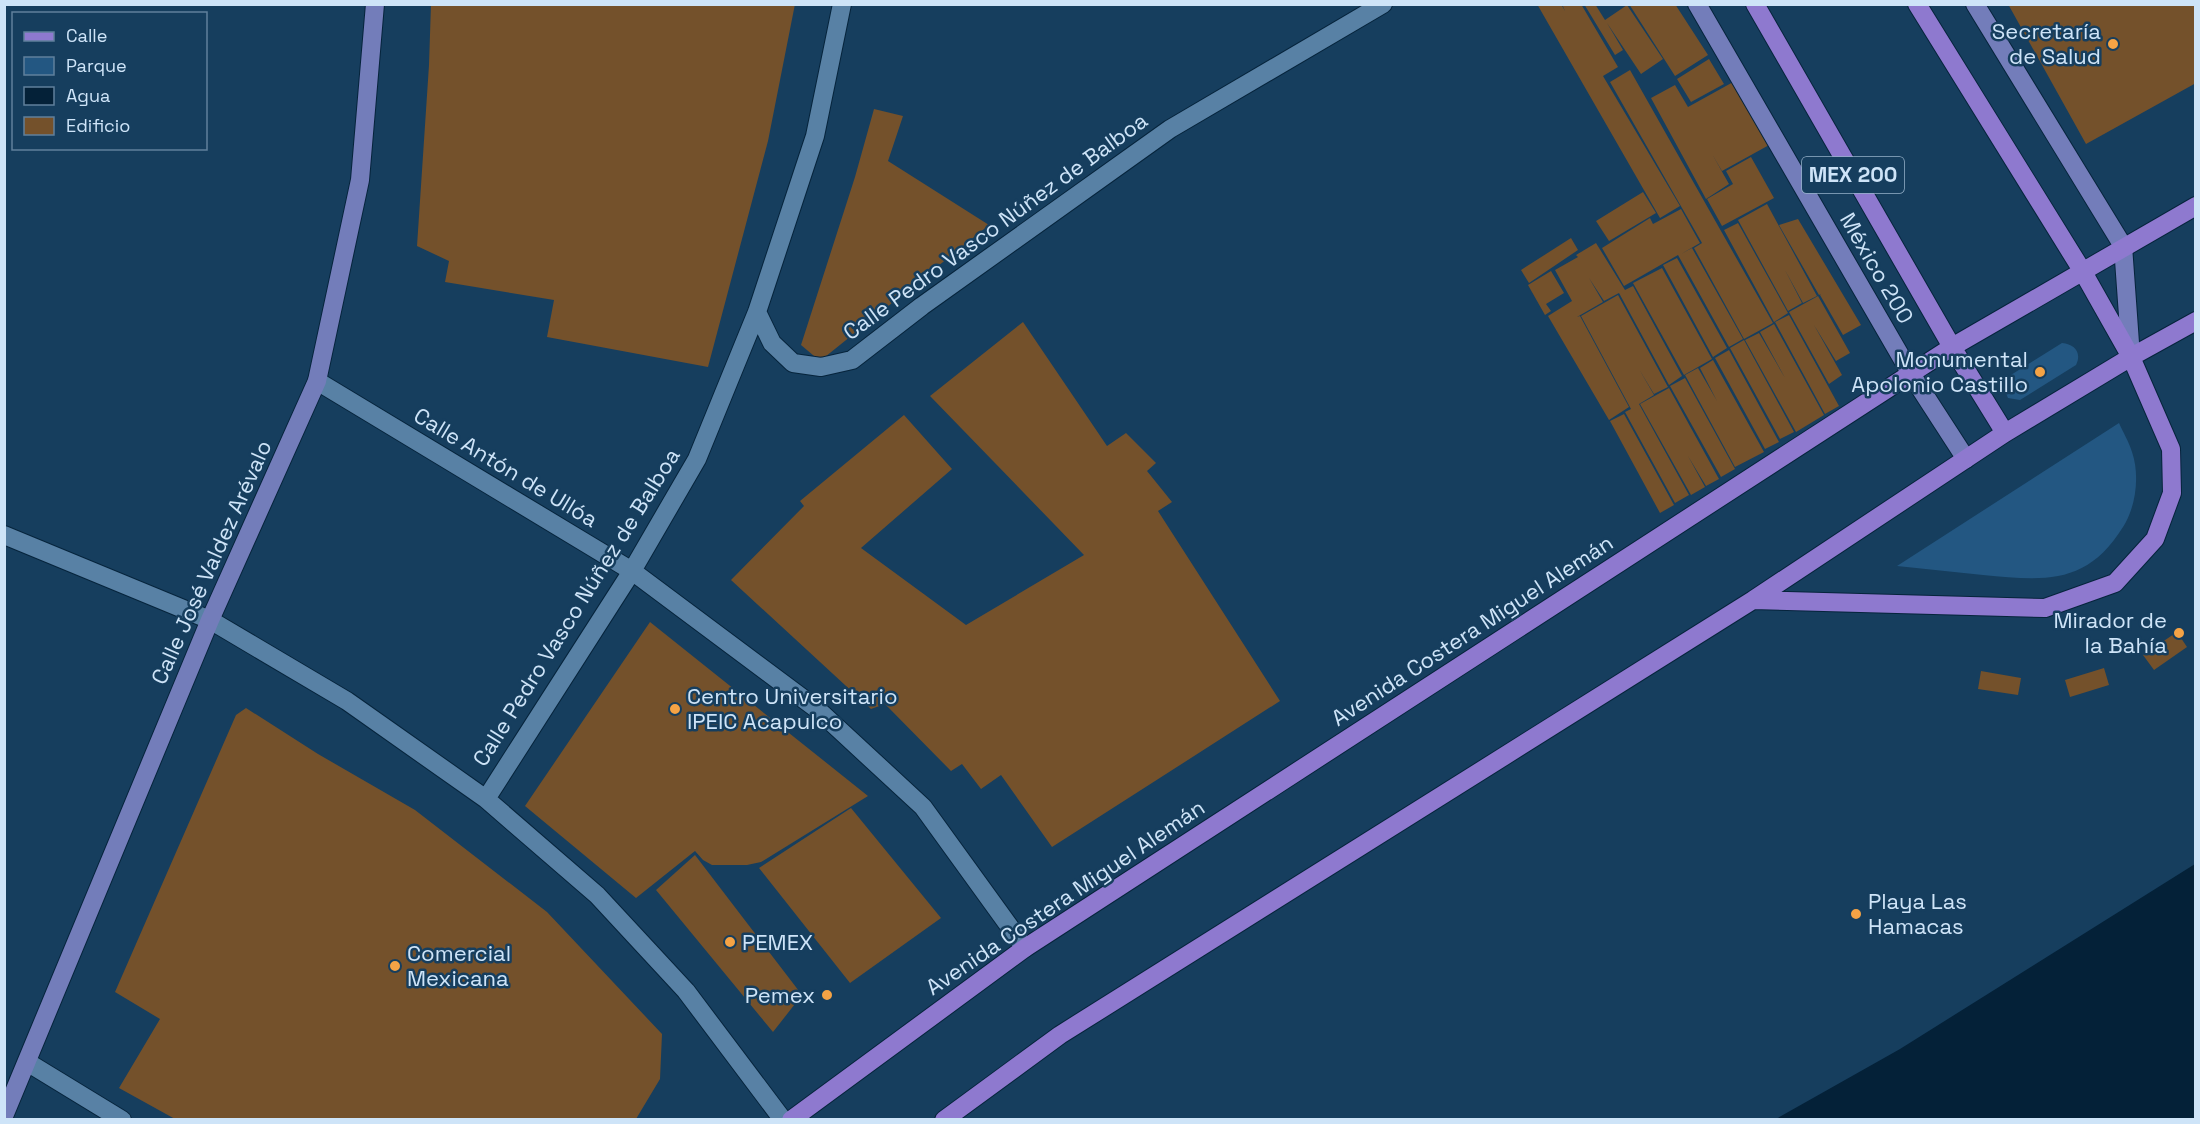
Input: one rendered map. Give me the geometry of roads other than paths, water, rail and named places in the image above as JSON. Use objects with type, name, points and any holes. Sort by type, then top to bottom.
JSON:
[{"type":"main road","name":"MEX 200","points":[[1755,4],[1952,346],[2005,433]]},
{"type":"main road","points":[[1753,600],[2044,608],[2115,583],[2155,539],[2172,493],[2171,449],[2131,357],[2083,272],[1917,4]]},
{"type":"main road","name":"Avenida Costera Miguel Alemán","points":[[791,1119],[1025,948],[1952,346],[2196,206]]},
{"type":"main road","points":[[944,1119],[1060,1035],[1753,600],[2005,433],[2131,357],[2196,321]]},
{"type":"street","name":"Calle José Valdez Arévalo","points":[[4,1116],[210,620],[317,381],[360,180],[375,4]]},
{"type":"street","points":[[757,312],[815,136],[842,4]]},
{"type":"street","name":"Calle Pedro Vasco Núñez de Balboa","points":[[757,312],[772,343],[793,363],[822,367],[852,360],[922,306],[1170,129],[1383,4]]},
{"type":"street","name":"México 200","points":[[1697,4],[1911,374],[1966,459]]},
{"type":"street","points":[[1975,4],[2123,246],[2131,357]]},
{"type":"street","name":"Calle Pedro Vasco Núñez de Balboa","points":[[486,799],[632,571],[697,459],[757,312]]},
{"type":"street","name":"Calle Antón de Ullóa","points":[[317,381],[632,571],[817,709],[923,807],[1025,948]]},
{"type":"street","points":[[4,535],[210,620],[347,701],[486,799],[605,903],[686,991],[783,1119]]},
{"type":"street","points":[[27,1062],[122,1119]]},
{"type":"water","points":[[2195,864],[2195,1119],[1776,1119],[1900,1049]]},
{"type":"place","name":"Secretaría de Salud","points":[[2113,44]]},
{"type":"place","name":"Monumental Apolonio Castillo","points":[[2040,372]]},
{"type":"place","name":"Mirador de la Bahía","points":[[2179,633]]},
{"type":"place","name":"Centro Universitario IPEIC Acapulco","points":[[675,709]]},
{"type":"place","name":"Playa Las Hamacas","points":[[1856,914]]},
{"type":"place","name":"PEMEX","points":[[730,942]]},
{"type":"place","name":"Comercial Mexicana","points":[[395,966]]},
{"type":"place","name":"Pemex","points":[[827,995]]}]
